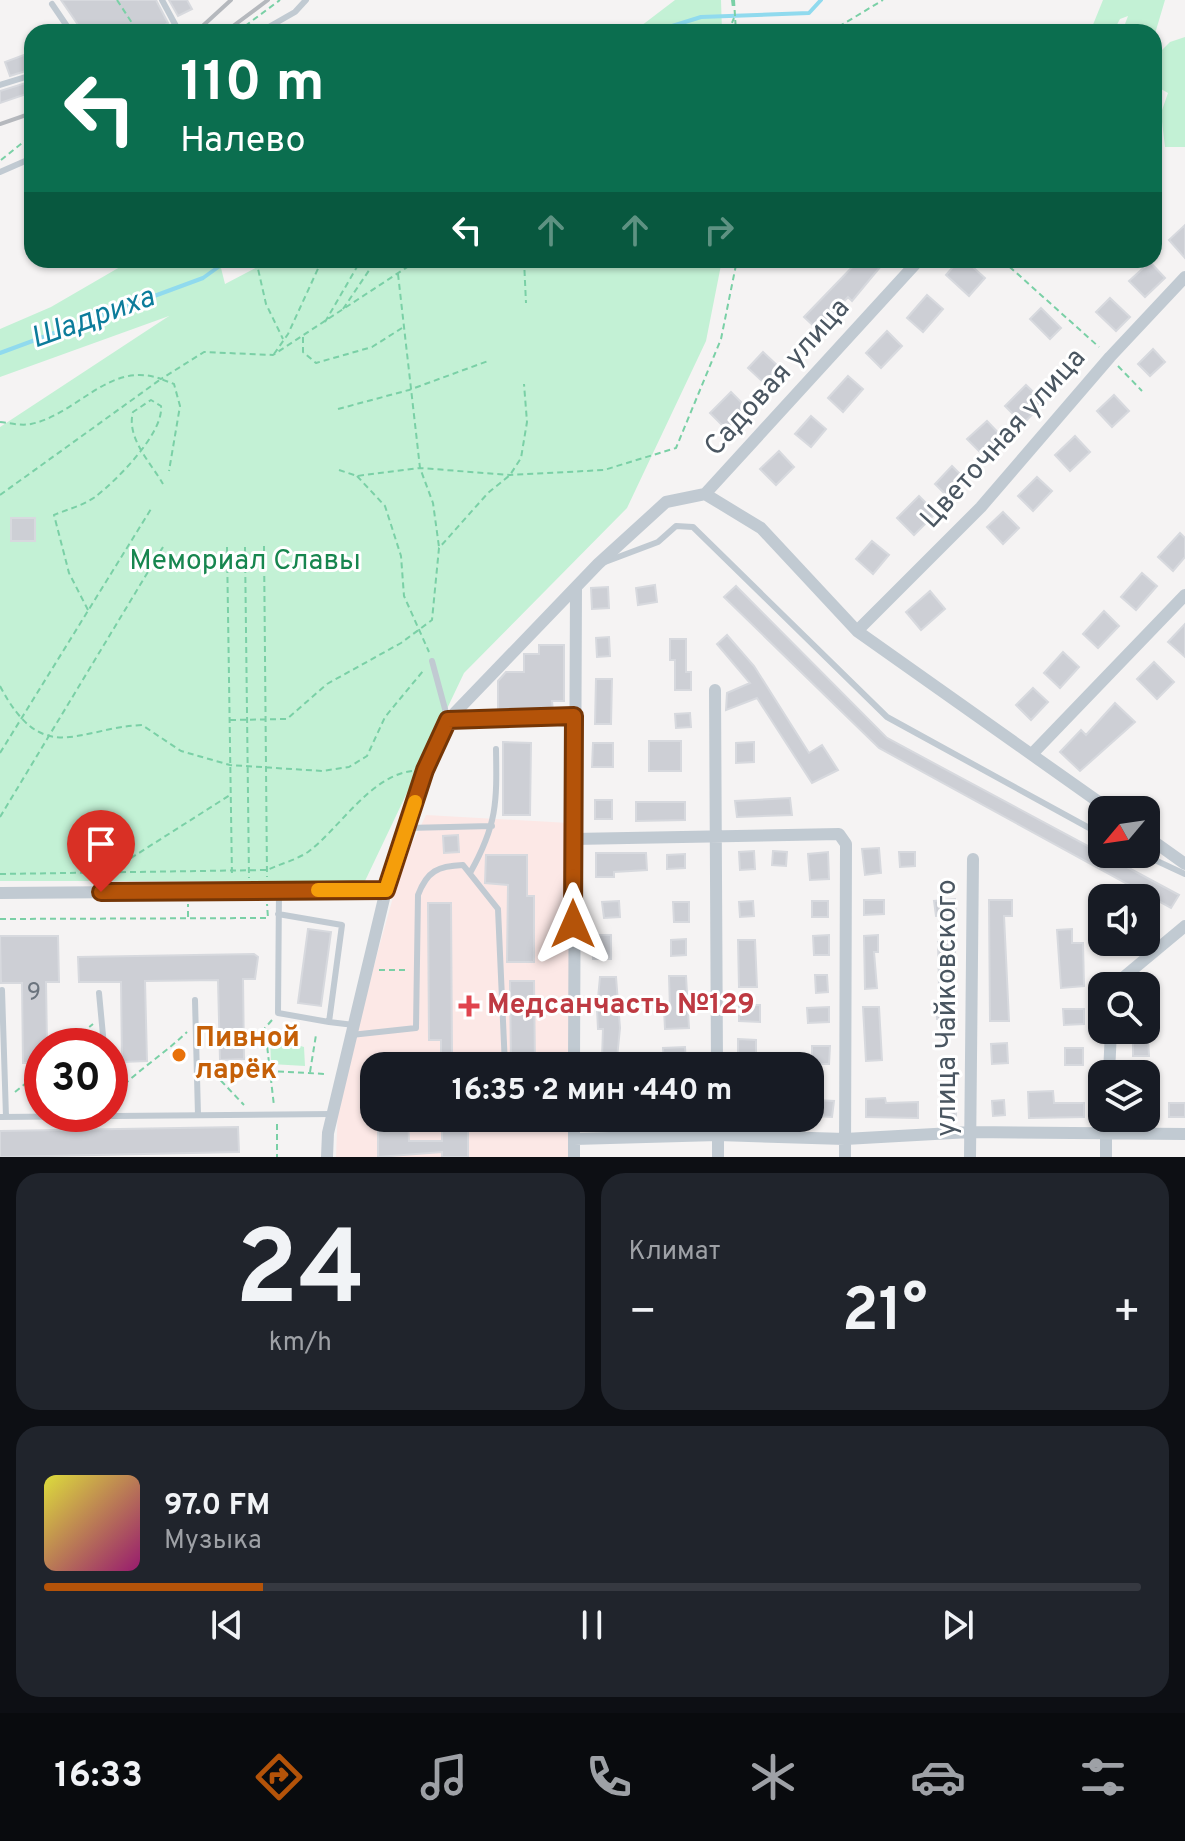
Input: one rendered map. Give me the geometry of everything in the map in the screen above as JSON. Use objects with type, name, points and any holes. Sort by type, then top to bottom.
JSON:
[{"type":"street","name":"Садовая улица","points":[[705,494],[912,268]]},
{"type":"street","name":"Цветочная улица","points":[[857,631],[981,507],[1110,357],[1185,277]]},
{"type":"street","points":[[327,1157],[333,1114],[386,890],[425,770],[448,720],[598,564],[666,502],[705,494],[761,528],[857,631],[1090,796]]},
{"type":"street","points":[[574,1052],[576,587]]},
{"type":"street","points":[[1032,754],[1185,595]]},
{"type":"street","points":[[715,690],[717,1052]]},
{"type":"street","points":[[573,839],[829,831],[839,834],[846,844],[845,1157]]},
{"type":"street","points":[[1160,846],[1185,864]]},
{"type":"street","name":"улица Чайковского","points":[[970,1157],[973,859]]},
{"type":"street","points":[[0,893],[386,890]]},
{"type":"street","points":[[1130,972],[1185,926]]},
{"type":"street","points":[[574,1132],[574,1157]]},
{"type":"street","points":[[574,1139],[718,1135],[845,1139],[970,1132],[1185,1134]]},
{"type":"street","points":[[1106,1133],[1106,1157]]},
{"type":"street","points":[[718,1135],[718,1157]]},
{"type":"lane","points":[[162,0],[175,24]]},
{"type":"lane","points":[[274,24],[295,12],[306,0]]},
{"type":"lane","points":[[52,4],[66,24]]},
{"type":"lane","points":[[0,85],[24,78]]},
{"type":"lane","points":[[0,172],[24,162]]},
{"type":"lane","points":[[598,564],[658,542],[676,526],[693,527],[887,717],[1088,827]]},
{"type":"lane","points":[[432,661],[448,720],[574,716]]},
{"type":"lane","points":[[470,873],[497,809],[496,749]]},
{"type":"lane","points":[[407,828],[492,826]]},
{"type":"lane","points":[[1160,862],[1185,874]]},
{"type":"lane","points":[[273,891],[278,914],[278,1013],[329,1022],[352,1030],[416,1028],[418,895],[424,877],[444,866],[463,865],[498,909],[504,1052]]},
{"type":"lane","points":[[278,914],[342,925],[329,1022]]},
{"type":"lane","points":[[2,990],[3,1117],[24,1117]]},
{"type":"lane","points":[[99,993],[102,1028]]},
{"type":"lane","points":[[195,1000],[198,1115]]},
{"type":"lane","points":[[128,1115],[333,1114]]},
{"type":"path","points":[[117,0],[133,24]]},
{"type":"path","points":[[248,24],[280,0]]},
{"type":"path","points":[[733,0],[735,24]]},
{"type":"path","points":[[843,24],[883,0]]},
{"type":"path","points":[[731,24],[734,15]]},
{"type":"path","points":[[0,161],[24,142]]},
{"type":"path","points":[[258,268],[275,330],[283,340]]},
{"type":"path","points":[[273,355],[318,268]]},
{"type":"path","points":[[325,323],[356,268]]},
{"type":"path","points":[[343,310],[371,268]]},
{"type":"path","points":[[0,495],[161,379],[204,352],[273,355],[405,268]]},
{"type":"path","points":[[524,268],[526,303]]},
{"type":"path","points":[[339,470],[357,476],[420,468],[510,475],[604,470],[676,448],[721,339],[735,268]]},
{"type":"path","points":[[1011,268],[1110,357],[1142,391]]},
{"type":"path","points":[[230,720],[287,719],[327,684],[420,631],[432,620],[439,548],[433,503],[420,468],[398,272]]},
{"type":"path","points":[[302,336],[303,352],[316,363],[372,347],[403,326]]},
{"type":"path","points":[[338,409],[409,390],[488,361]]},
{"type":"path","points":[[0,422],[33,424],[113,380],[141,371],[174,384],[180,406],[169,471]]},
{"type":"path","points":[[439,548],[488,493],[510,475],[521,458],[527,422],[524,384]]},
{"type":"path","points":[[88,610],[69,573],[54,515],[97,496],[142,450],[162,415],[161,406],[151,400],[133,412],[133,435],[142,450],[163,484]]},
{"type":"path","points":[[0,686],[21,718],[49,736],[72,739],[142,725],[181,751],[230,765],[322,771],[349,767],[367,756],[385,717],[432,661],[404,596],[401,556],[385,506],[357,476]]},
{"type":"path","points":[[0,753],[151,509]]},
{"type":"path","points":[[0,919],[268,918],[273,891],[267,870],[264,546]]},
{"type":"path","points":[[0,817],[163,547]]},
{"type":"path","points":[[227,547],[232,891]]},
{"type":"path","points":[[245,547],[250,891]]},
{"type":"path","points":[[0,874],[267,870],[304,855],[336,829],[363,799],[399,773],[425,770]]},
{"type":"path","points":[[118,872],[120,865],[159,838],[231,795]]},
{"type":"path","points":[[389,970],[417,970]]},
{"type":"path","points":[[277,1157],[277,1115],[268,1071],[265,1028],[278,1013]]},
{"type":"path","points":[[88,1028],[101,1018]]},
{"type":"path","points":[[128,1078],[158,1059],[196,1025]]},
{"type":"path","points":[[310,1073],[316,1035]]},
{"type":"path","points":[[197,1057],[253,1115]]},
{"type":"path","points":[[268,1071],[326,1074]]},
{"type":"path","points":[[5,1099],[24,1084]]},
{"type":"shaded area","name":"Медсанчасть №129","points":[[426,815],[569,823],[576,1052],[360,1052],[360,1132],[577,1132],[578,1157],[336,1157],[338,1106],[403,862]]},
{"type":"green space","points":[[675,0],[721,0],[722,24],[644,24]]},
{"type":"green space","points":[[1103,0],[1165,0],[1158,24],[1125,24],[1128,16],[1117,24],[1093,24]]},
{"type":"green space","points":[[1185,37],[1185,147],[1165,147],[1162,110],[1168,93],[1162,90],[1162,50],[1170,42]]},
{"type":"green space","name":"Мемориал Славы","points":[[118,268],[221,268],[225,284],[255,268],[720,268],[706,341],[627,508],[464,673],[365,881],[0,881],[0,427],[169,316],[0,377],[0,329],[51,307]]},
{"type":"green space","points":[[270,1037],[304,1047],[305,1066],[271,1064]]},
{"type":"building","points":[[61,0],[156,0],[168,23],[166,24],[78,24]]},
{"type":"building","points":[[169,0],[187,0],[192,9],[178,16]]},
{"type":"building","points":[[24,55],[24,72],[10,76],[5,62]]},
{"type":"building","points":[[24,84],[24,95],[0,103],[0,91]]},
{"type":"building","points":[[1185,225],[1185,258],[1169,240]]},
{"type":"building","points":[[851,268],[879,268],[852,301],[848,297],[818,330],[804,317]]},
{"type":"building","points":[[952,268],[974,268],[985,278],[969,296],[946,275]]},
{"type":"building","points":[[1143,268],[1156,268],[1165,278],[1145,297],[1129,281]]},
{"type":"building","points":[[927,295],[943,309],[923,332],[907,318]]},
{"type":"building","points":[[1110,298],[1130,317],[1116,331],[1096,312]]},
{"type":"building","points":[[1041,308],[1061,328],[1050,339],[1030,319]]},
{"type":"building","points":[[887,331],[902,346],[881,368],[866,353]]},
{"type":"building","points":[[1153,349],[1165,362],[1150,376],[1138,364]]},
{"type":"building","points":[[763,352],[779,367],[764,383],[748,368]]},
{"type":"building","points":[[848,376],[863,389],[843,412],[828,398]]},
{"type":"building","points":[[1026,385],[1044,402],[1023,424],[1005,406]]},
{"type":"building","points":[[731,392],[747,408],[726,429],[710,413]]},
{"type":"building","points":[[1114,395],[1129,411],[1112,427],[1097,411]]},
{"type":"building","points":[[811,416],[826,429],[811,447],[795,434]]},
{"type":"building","points":[[987,421],[1007,442],[988,460],[967,439]]},
{"type":"building","points":[[1075,436],[1090,452],[1070,471],[1055,455]]},
{"type":"building","points":[[779,451],[794,467],[776,485],[760,469]]},
{"type":"building","points":[[952,466],[965,479],[948,497],[935,484]]},
{"type":"building","points":[[1037,477],[1052,491],[1033,511],[1018,496]]},
{"type":"building","points":[[919,496],[936,513],[914,535],[897,518]]},
{"type":"building","points":[[1003,512],[1019,528],[1003,544],[987,527]]},
{"type":"building","points":[[11,518],[35,518],[35,541],[11,541]]},
{"type":"building","points":[[1180,533],[1185,538],[1185,557],[1173,571],[1158,557]]},
{"type":"building","points":[[872,541],[889,555],[873,574],[856,559]]},
{"type":"building","points":[[1142,573],[1157,586],[1136,610],[1121,597]]},
{"type":"building","points":[[655,585],[657,602],[638,605],[636,588]]},
{"type":"building","points":[[736,586],[887,738],[1088,846],[1088,863],[879,748],[724,597]]},
{"type":"building","points":[[608,587],[609,608],[592,609],[591,588]]},
{"type":"building","points":[[930,591],[945,609],[921,630],[906,612]]},
{"type":"building","points":[[1104,611],[1119,626],[1098,648],[1083,634]]},
{"type":"building","points":[[1185,624],[1185,657],[1168,642]]},
{"type":"building","points":[[727,635],[754,666],[809,753],[822,745],[838,770],[812,783],[757,698],[726,710],[727,693],[750,683],[717,644]]},
{"type":"building","points":[[609,637],[610,656],[597,657],[596,638]]},
{"type":"building","points":[[670,639],[686,639],[686,672],[691,672],[691,690],[675,690],[675,660],[670,660]]},
{"type":"building","points":[[539,645],[564,645],[564,701],[552,701],[553,711],[498,712],[498,681],[506,672],[524,672],[524,654],[539,654]]},
{"type":"building","points":[[1063,652],[1079,667],[1060,688],[1044,673]]},
{"type":"building","points":[[1154,662],[1174,682],[1157,699],[1137,679]]},
{"type":"building","points":[[596,679],[612,679],[611,724],[595,724]]},
{"type":"building","points":[[1033,688],[1048,702],[1031,720],[1016,705]]},
{"type":"building","points":[[1115,703],[1135,722],[1080,771],[1060,752],[1081,730],[1086,735]]},
{"type":"building","points":[[690,713],[691,727],[676,728],[675,714]]},
{"type":"building","points":[[649,741],[681,741],[681,771],[649,771]]},
{"type":"building","points":[[503,742],[531,743],[530,815],[503,815]]},
{"type":"building","points":[[754,742],[754,762],[736,763],[736,743]]},
{"type":"building","points":[[593,743],[613,743],[613,767],[592,767]]},
{"type":"building","points":[[790,798],[792,815],[737,817],[735,801]]},
{"type":"building","points":[[595,800],[612,800],[612,819],[595,819]]},
{"type":"building","points":[[636,802],[685,802],[685,820],[636,821]]},
{"type":"building","points":[[458,835],[459,852],[444,853],[443,836]]},
{"type":"building","points":[[879,848],[881,873],[865,875],[862,849]]},
{"type":"building","points":[[754,851],[755,869],[740,870],[739,852]]},
{"type":"building","points":[[773,851],[787,852],[786,866],[772,865]]},
{"type":"building","points":[[828,852],[829,879],[810,880],[808,854]]},
{"type":"building","points":[[899,852],[915,852],[915,866],[900,867]]},
{"type":"building","points":[[596,853],[646,853],[647,870],[614,872],[614,877],[596,877]]},
{"type":"building","points":[[685,854],[685,868],[667,869],[667,855]]},
{"type":"building","points":[[486,855],[527,855],[527,896],[534,896],[534,962],[507,962],[508,885],[485,883]]},
{"type":"building","points":[[1098,868],[1129,868],[1159,884],[1127,884]]},
{"type":"building","points":[[1160,885],[1179,895],[1171,908],[1160,902]]},
{"type":"building","points":[[955,899],[956,914],[936,916],[934,901]]},
{"type":"building","points":[[864,900],[884,900],[884,914],[864,915]]},
{"type":"building","points":[[989,900],[1012,900],[1012,916],[1004,916],[1009,1021],[990,1021]]},
{"type":"building","points":[[619,901],[620,917],[604,918],[602,902]]},
{"type":"building","points":[[753,901],[754,916],[740,917],[739,902]]},
{"type":"building","points":[[812,901],[828,901],[828,917],[812,917]]},
{"type":"building","points":[[673,902],[689,902],[689,922],[674,922]]},
{"type":"building","points":[[428,903],[451,903],[452,1052],[441,1052],[441,1040],[429,1040]]},
{"type":"building","points":[[308,929],[331,932],[321,1006],[298,1003]]},
{"type":"building","points":[[1072,929],[1072,943],[1083,943],[1084,986],[1061,988],[1057,930]]},
{"type":"building","points":[[592,935],[611,935],[611,959],[593,959]]},
{"type":"building","points":[[829,935],[829,955],[814,955],[813,936]]},
{"type":"building","points":[[878,935],[878,952],[874,952],[877,988],[865,989],[864,936]]},
{"type":"building","points":[[0,936],[58,936],[59,982],[46,982],[47,1028],[24,1028],[24,1063],[22,983],[1,983]]},
{"type":"building","points":[[686,939],[686,955],[671,956],[671,940]]},
{"type":"building","points":[[738,940],[755,940],[757,987],[739,987]]},
{"type":"building","points":[[955,941],[954,984],[939,984],[938,942]]},
{"type":"building","points":[[254,954],[258,957],[255,979],[243,979],[244,1059],[220,1060],[218,980],[145,981],[147,1061],[128,1062],[128,1028],[122,1028],[121,982],[79,982],[78,957]]},
{"type":"building","points":[[815,975],[827,975],[828,992],[816,993]]},
{"type":"building","points":[[669,976],[686,976],[689,1028],[665,1029],[664,1009],[670,1009]]},
{"type":"building","points":[[600,977],[616,977],[620,1028],[618,1052],[602,1052],[603,1029],[598,1029]]},
{"type":"building","points":[[510,981],[534,981],[535,1052],[511,1052]]},
{"type":"building","points":[[954,1003],[955,1018],[937,1019],[936,1004]]},
{"type":"building","points":[[739,1005],[760,1005],[760,1022],[739,1021]]},
{"type":"building","points":[[829,1007],[829,1022],[808,1023],[807,1008]]},
{"type":"building","points":[[863,1007],[879,1007],[882,1060],[866,1061]]},
{"type":"building","points":[[1063,1009],[1084,1009],[1084,1024],[1064,1025]]},
{"type":"building","points":[[738,1039],[756,1040],[756,1052],[738,1052]]},
{"type":"building","points":[[1007,1043],[1008,1063],[992,1064],[991,1044]]},
{"type":"building","points":[[1133,1044],[1148,1044],[1149,1056],[1133,1056]]},
{"type":"building","points":[[812,1046],[830,1046],[829,1064],[824,1064],[824,1052],[812,1052]]},
{"type":"building","points":[[685,1047],[685,1052],[663,1052],[663,1048]]},
{"type":"building","points":[[1065,1048],[1083,1048],[1083,1065],[1065,1065]]},
{"type":"building","points":[[1053,1091],[1054,1103],[1084,1103],[1084,1117],[1029,1118],[1028,1092]]},
{"type":"building","points":[[885,1098],[886,1103],[918,1102],[918,1118],[866,1117],[866,1099]]},
{"type":"building","points":[[824,1100],[834,1101],[832,1117],[824,1117]]},
{"type":"building","points":[[939,1100],[956,1100],[956,1116],[939,1115]]},
{"type":"building","points":[[1004,1100],[1005,1115],[993,1116],[992,1101]]},
{"type":"building","points":[[1169,1103],[1185,1103],[1185,1117],[1169,1117]]},
{"type":"building","points":[[238,1127],[239,1152],[0,1157],[0,1131],[128,1132],[128,1129]]},
{"type":"building","points":[[378,1132],[409,1132],[409,1141],[442,1141],[442,1132],[468,1132],[468,1157],[442,1157],[442,1152],[378,1157]]},
{"type":"waterway","name":"Шадриха","points":[[679,24],[701,17],[809,13],[821,0]]},
{"type":"waterway","name":"Шадриха","points":[[0,353],[203,278],[217,268]]},
{"type":"railway","points":[[205,24],[231,0]]},
{"type":"railway","points":[[236,24],[268,0]]},
{"type":"railway","points":[[0,124],[24,116]]},
{"type":"slow traffic","points":[[318,890],[386,890],[415,802]]},
{"type":"place","name":"Медсанчасть №129","points":[[469,1006]]},
{"type":"place","name":"Пивной ларёк","points":[[179,1055]]},
{"type":"route","points":[[101,892],[386,890],[425,770],[448,720],[574,716],[573,924]]}]
